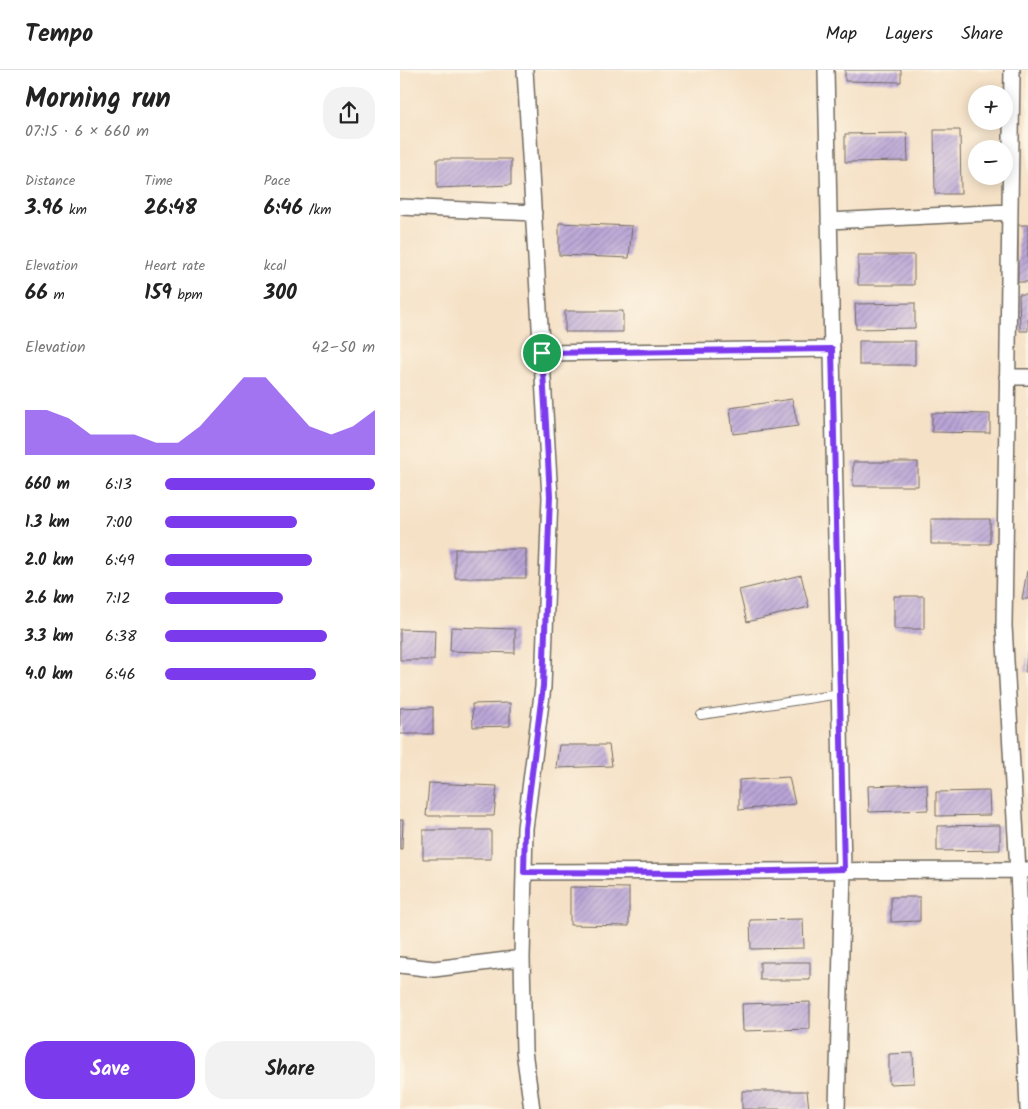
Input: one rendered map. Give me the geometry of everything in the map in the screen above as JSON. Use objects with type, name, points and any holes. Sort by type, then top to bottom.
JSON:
[{"type":"street","points":[[525,70],[550,496],[543,686],[525,828],[522,958],[524,1051],[532,1109]]},
{"type":"street","points":[[826,70],[844,869],[837,1109]]},
{"type":"street","points":[[1012,70],[1008,212],[1004,626],[1023,871],[1028,1109]]},
{"type":"street","points":[[400,207],[534,212]]},
{"type":"street","points":[[829,221],[1008,212]]},
{"type":"street","points":[[542,353],[832,349]]},
{"type":"street","points":[[1007,378],[1028,377]]},
{"type":"street","points":[[524,872],[696,873],[844,869],[1023,871]]},
{"type":"street","points":[[400,965],[434,969],[522,958]]},
{"type":"lane","points":[[701,715],[840,694]]},
{"type":"building","points":[[845,70],[901,70],[901,82],[845,81]]},
{"type":"building","points":[[934,130],[960,130],[961,194],[935,194]]},
{"type":"building","points":[[907,133],[908,161],[845,162],[845,134]]},
{"type":"building","points":[[437,159],[511,159],[511,185],[437,188]]},
{"type":"building","points":[[559,223],[632,226],[629,258],[559,255]]},
{"type":"building","points":[[1018,225],[1028,225],[1028,282],[1018,282]]},
{"type":"building","points":[[858,255],[914,255],[914,285],[858,285]]},
{"type":"building","points":[[1019,294],[1028,294],[1028,331],[1020,331]]},
{"type":"building","points":[[915,303],[915,328],[856,329],[855,304]]},
{"type":"building","points":[[565,311],[623,311],[623,332],[565,332]]},
{"type":"building","points":[[859,341],[915,341],[915,365],[859,365]]},
{"type":"building","points":[[792,399],[798,426],[733,434],[730,408]]},
{"type":"building","points":[[932,413],[990,414],[990,433],[932,432]]},
{"type":"building","points":[[853,462],[918,462],[918,486],[853,486]]},
{"type":"building","points":[[931,519],[990,519],[990,544],[931,544]]},
{"type":"building","points":[[455,549],[526,549],[526,578],[455,578]]},
{"type":"building","points":[[1027,571],[1028,599],[1022,599]]},
{"type":"building","points":[[801,575],[809,607],[747,622],[739,590]]},
{"type":"building","points":[[894,596],[924,596],[924,629],[894,629]]},
{"type":"building","points":[[451,627],[515,629],[515,653],[450,651]]},
{"type":"building","points":[[400,629],[435,630],[434,660],[400,660]]},
{"type":"building","points":[[1027,653],[1028,672],[1025,672]]},
{"type":"building","points":[[510,703],[510,726],[473,727],[472,704]]},
{"type":"building","points":[[433,707],[433,734],[400,734],[400,708]]},
{"type":"building","points":[[559,745],[609,745],[612,766],[556,768]]},
{"type":"building","points":[[789,777],[795,804],[739,810],[739,780]]},
{"type":"building","points":[[429,783],[497,786],[494,816],[426,816]]},
{"type":"building","points":[[927,784],[928,810],[869,812],[868,786]]},
{"type":"building","points":[[989,791],[990,815],[936,816],[936,792]]},
{"type":"building","points":[[400,820],[403,820],[402,849],[400,849]]},
{"type":"building","points":[[1000,825],[1000,850],[937,851],[937,826]]},
{"type":"building","points":[[423,830],[491,830],[491,859],[423,859]]},
{"type":"building","points":[[570,887],[629,888],[629,926],[570,925]]},
{"type":"building","points":[[891,897],[920,897],[920,921],[891,922]]},
{"type":"building","points":[[803,919],[804,948],[751,949],[750,920]]},
{"type":"building","points":[[760,962],[810,962],[810,980],[760,980]]},
{"type":"building","points":[[810,1002],[810,1029],[743,1031],[742,1004]]},
{"type":"building","points":[[913,1053],[914,1083],[889,1084],[889,1054]]},
{"type":"building","points":[[742,1091],[807,1091],[809,1109],[742,1109]]},
{"type":"route","points":[[832,349],[844,869],[696,873],[524,872],[525,828],[543,686],[550,496],[542,353],[832,349]]}]
